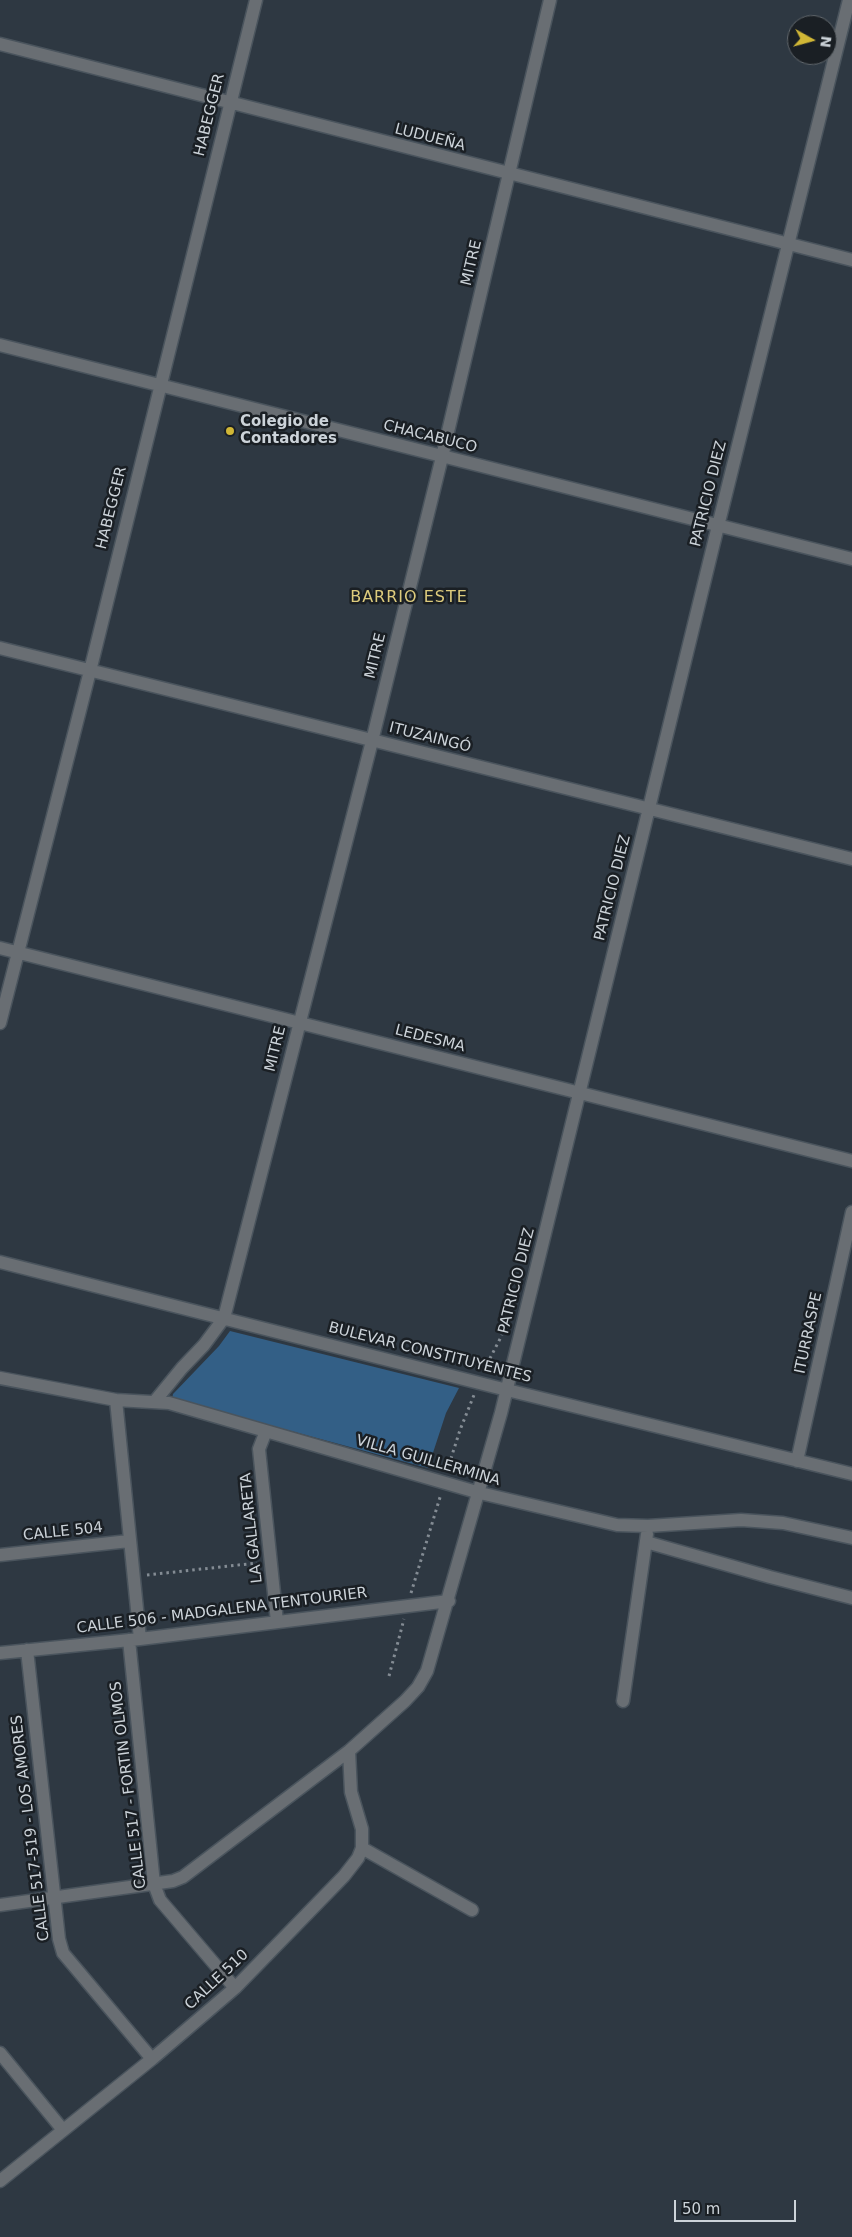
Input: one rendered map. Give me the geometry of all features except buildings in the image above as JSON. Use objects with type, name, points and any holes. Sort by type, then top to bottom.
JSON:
[{"type":"street","name":"HABEGGER","points":[[0,1023],[90,671],[256,0]]},
{"type":"street","name":"MITRE","points":[[224,1318],[372,741],[510,174],[550,0]]},
{"type":"street","name":"PATRICIO DIEZ","points":[[0,1906],[173,1881],[183,1877],[349,1751],[418,1687],[434,1656],[507,1390],[718,526],[849,0]]},
{"type":"street","name":"LUDUEÑA","points":[[0,44],[229,104],[852,260]]},
{"type":"street","name":"CHACABUCO","points":[[0,345],[852,559]]},
{"type":"street","name":"ITUZAINGÓ","points":[[0,648],[852,859]]},
{"type":"street","name":"LEDESMA","points":[[0,948],[852,1161]]},
{"type":"street","name":"ITURRASPE","points":[[797,1461],[852,1212]]},
{"type":"street","name":"BULEVAR CONSTITUYENTES","points":[[0,1262],[507,1390],[852,1474]]},
{"type":"street","points":[[155,1401],[204,1345],[224,1318]]},
{"type":"street","name":"VILLA GUILLERMINA","points":[[0,1378],[116,1400],[169,1403],[480,1493],[617,1525],[648,1526],[741,1520],[783,1523],[852,1538]]},
{"type":"street","name":"CALLE 517 - FORTIN OLMOS","points":[[116,1400],[133,1576],[135,1639],[154,1884],[160,1900],[236,1988]]},
{"type":"street","name":"LA GALLARETA","points":[[266,1431],[260,1449],[278,1622]]},
{"type":"street","points":[[623,1701],[648,1526]]},
{"type":"street","name":"CALLE 504","points":[[0,1555],[129,1541]]},
{"type":"street","points":[[646,1542],[852,1598]]},
{"type":"street","name":"CALLE 506 - MADGALENA TENTOURIER","points":[[0,1653],[278,1622],[408,1604],[449,1601]]},
{"type":"street","name":"CALLE 517-519 - LOS AMORES","points":[[27,1650],[59,1939],[63,1953],[152,2059]]},
{"type":"street","points":[[349,1751],[351,1792],[362,1830],[362,1848],[472,1910]]},
{"type":"street","name":"CALLE 510","points":[[0,2181],[152,2059],[236,1988],[344,1876],[358,1858],[362,1848]]},
{"type":"street","points":[[0,2053],[63,2130]]},
{"type":"path","points":[[389,1676],[408,1604],[460,1430],[479,1383],[502,1336]]},
{"type":"path","points":[[133,1576],[273,1561]]},
{"type":"shaded area","points":[[230,1331],[459,1388],[446,1413],[428,1468],[172,1399],[173,1394],[219,1346]]},
{"type":"place","name":"Colegio de Contadores","points":[[230,431]]},
{"type":"district","name":"BARRIO ESTE","points":[[409,598]]}]
